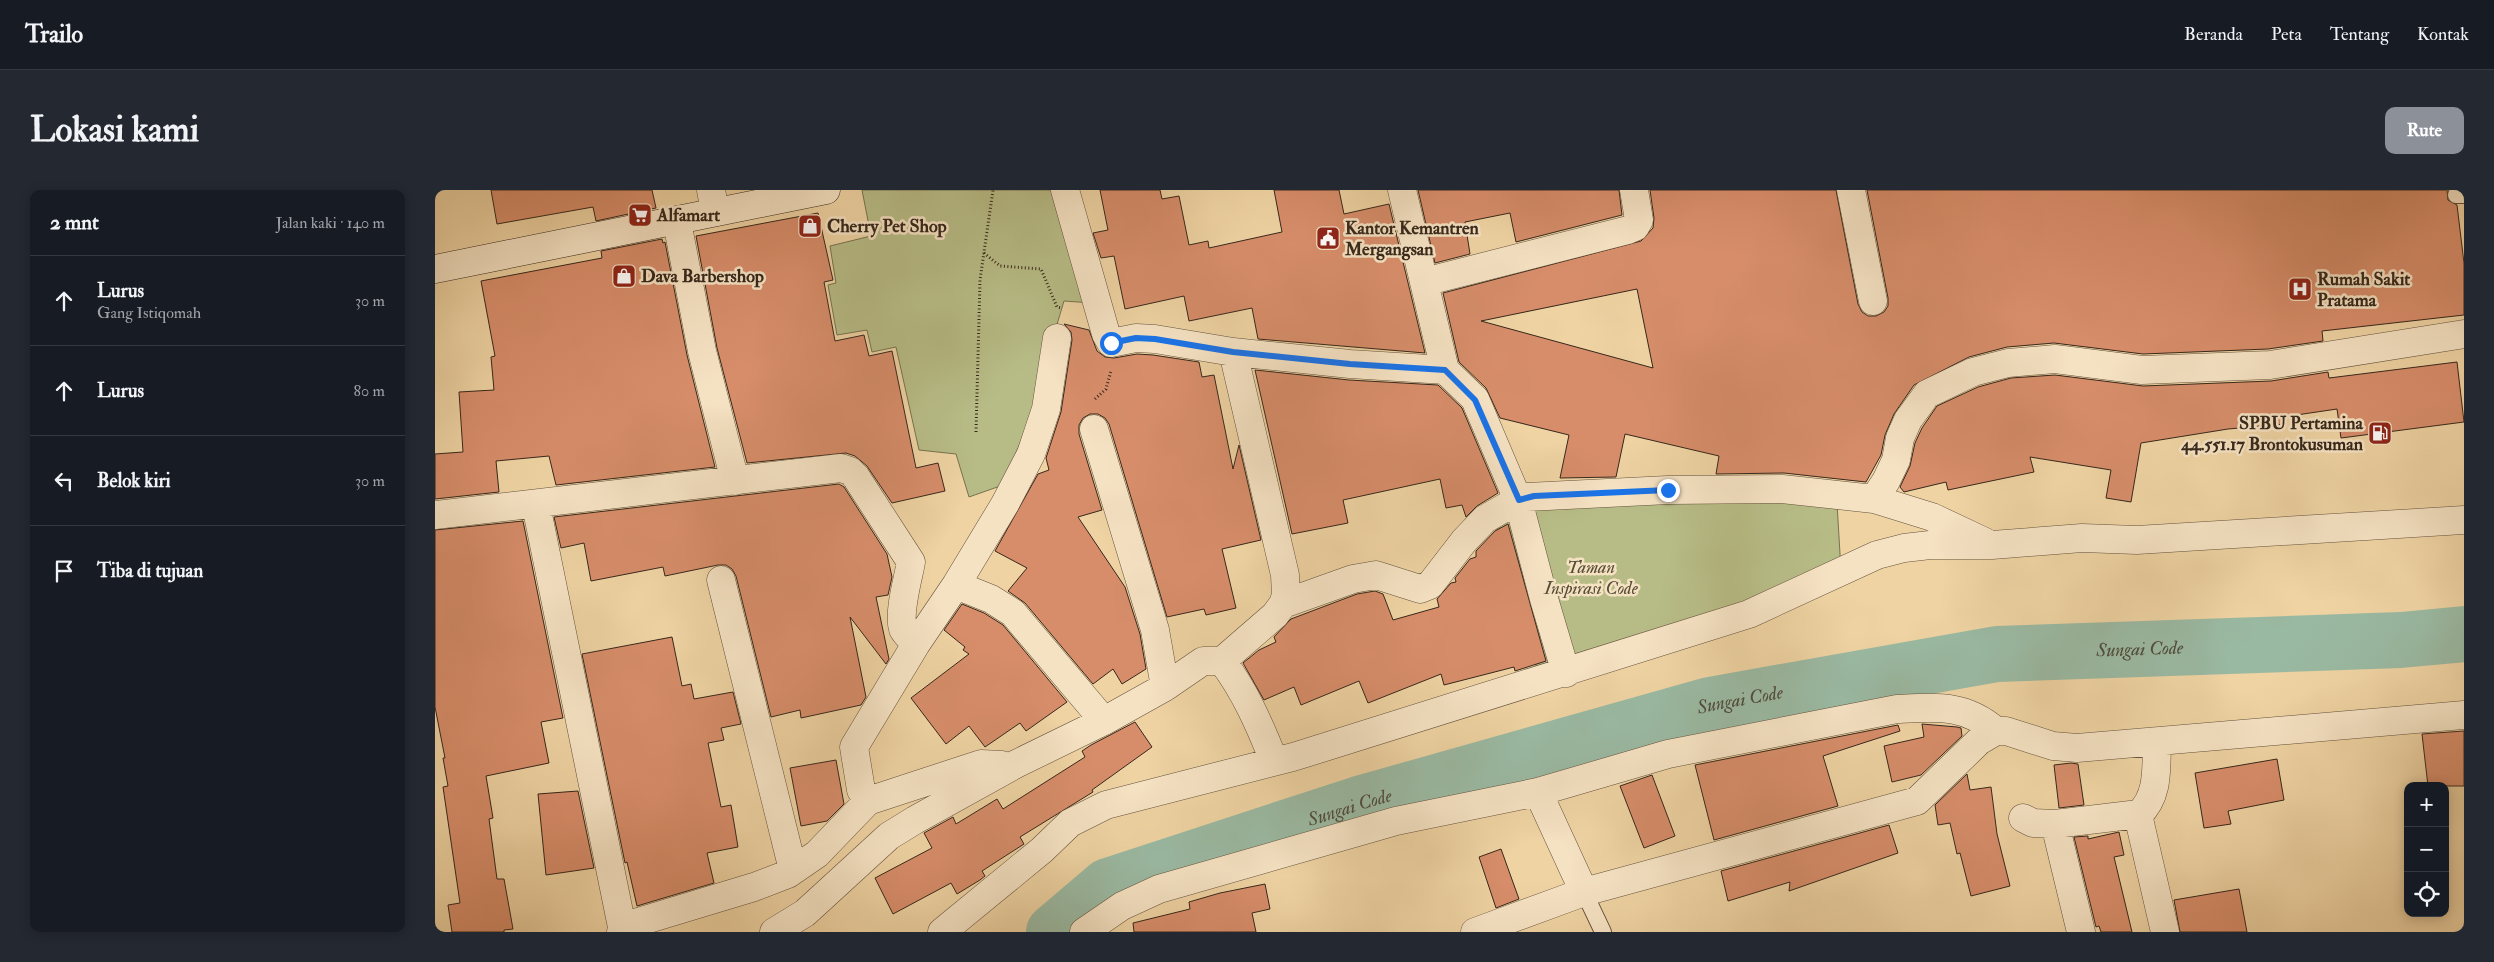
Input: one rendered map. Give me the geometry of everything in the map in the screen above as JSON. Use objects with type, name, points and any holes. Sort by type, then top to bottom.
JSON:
[{"type":"street","points":[[435,269],[677,222],[713,201],[826,190]]},
{"type":"street","points":[[1065,190],[1105,334],[1111,343],[1136,338],[1155,339],[1233,352],[1350,364],[1445,370]]},
{"type":"street","points":[[1402,190],[1445,370],[1475,400],[1519,500],[1544,599],[1566,673]]},
{"type":"street","points":[[1424,282],[1635,227],[1639,220],[1634,190]]},
{"type":"street","points":[[1851,190],[1873,301]]},
{"type":"street","points":[[677,222],[702,351],[735,481]]},
{"type":"street","points":[[1874,499],[1886,481],[1896,460],[1899,438],[1908,420],[1927,394],[1973,372],[2008,363],[2055,359],[2142,370],[2270,365],[2464,334]]},
{"type":"street","points":[[868,801],[861,790],[854,747],[916,644],[956,585],[1005,504],[1031,454],[1046,409],[1057,338]]},
{"type":"street","points":[[774,932],[805,913],[889,836],[953,797],[1105,721],[1165,687],[1203,661],[1222,661],[1275,615],[1283,604],[1286,595],[1285,575],[1233,352]]},
{"type":"street","points":[[1094,429],[1155,630],[1165,687]]},
{"type":"street","points":[[435,515],[536,505],[841,468],[851,470],[911,562],[902,626],[905,633],[916,644]]},
{"type":"street","points":[[1283,604],[1353,579],[1377,575],[1420,589],[1430,585],[1464,541],[1485,519],[1519,500],[1534,496],[1668,490],[1773,489],[1874,499],[1932,517],[1992,545]]},
{"type":"street","points":[[536,505],[622,929],[754,887],[793,870],[817,854],[868,801],[981,764],[1016,764]]},
{"type":"street","points":[[942,932],[1042,850],[1070,824],[1106,805],[1274,761],[1566,673],[1749,614],[1877,555],[1903,548],[1930,545],[1992,545],[2082,538],[2147,540],[2464,520]]},
{"type":"street","points":[[721,580],[793,870]]},
{"type":"street","points":[[956,585],[991,598],[1013,613],[1105,721]]},
{"type":"street","points":[[1222,661],[1251,707],[1274,761]]},
{"type":"street","points":[[1084,932],[1122,906],[1159,889],[1396,821],[1538,792],[1668,754],[1897,709],[1933,708],[1964,711],[1982,718],[1996,731]]},
{"type":"street","points":[[1475,932],[1584,892],[1917,801],[1979,741],[1996,731],[2006,730],[2063,748],[2157,743],[2464,715]]},
{"type":"street","points":[[2023,818],[2033,823],[2055,824],[2139,814],[2153,797],[2157,743]]},
{"type":"street","points":[[1538,792],[1584,892]]},
{"type":"street","points":[[2139,814],[2165,932]]},
{"type":"street","points":[[2055,824],[2081,932]]},
{"type":"lane","points":[[1584,892],[1603,932]]},
{"type":"path","points":[[976,432],[980,280],[993,190]]},
{"type":"path","points":[[984,253],[1000,266],[1041,269],[1057,307]]},
{"type":"path","points":[[1094,429],[1094,400],[1106,389],[1111,374],[1111,343]]},
{"type":"green space","points":[[862,190],[1058,190],[1093,303],[1064,301],[1055,331],[1045,330],[1035,406],[1003,485],[969,497],[956,454],[919,450],[896,347],[872,352],[867,330],[837,335],[828,285],[836,283],[830,246],[871,236]]},
{"type":"green space","name":"Taman Inspirasi Code","points":[[1668,490],[1837,503],[1841,571],[1539,675],[1494,533],[1519,504]]},
{"type":"building","points":[[491,190],[652,190],[656,208],[596,221],[593,207],[497,224]]},
{"type":"building","points":[[1100,190],[1160,190],[1162,199],[1179,196],[1189,245],[1208,241],[1209,248],[1282,232],[1274,190],[1339,190],[1344,214],[1389,204],[1425,353],[1258,339],[1252,308],[1189,321],[1184,296],[1125,309],[1114,256],[1101,258],[1093,233],[1108,230]]},
{"type":"building","points":[[1418,190],[1619,190],[1622,215],[1516,242],[1510,213],[1465,222],[1470,254],[1435,263]]},
{"type":"building","points":[[1650,190],[1836,190],[1858,304],[1862,312],[1868,316],[1876,316],[1884,312],[1888,306],[1888,298],[1867,190],[2447,190],[2448,200],[2457,205],[2464,263],[2464,315],[2322,331],[2323,341],[2268,349],[2143,354],[2054,343],[2007,347],[1969,357],[1914,385],[1894,414],[1885,435],[1881,455],[1866,482],[1784,473],[1716,474],[1719,456],[1625,434],[1616,477],[1560,478],[1569,435],[1500,418],[1486,388],[1459,362],[1443,293],[1641,241],[1653,228],[1654,218]],"holes":[[[1637,289],[1653,368],[1481,321]]]},
{"type":"building","points":[[818,213],[833,280],[824,282],[835,341],[864,335],[869,356],[892,351],[916,468],[938,463],[945,491],[892,503],[867,466],[855,456],[846,453],[747,463],[717,348],[696,236]]},
{"type":"building","points":[[662,239],[663,243],[665,242],[687,355],[715,467],[556,485],[549,456],[496,461],[499,492],[435,499],[435,454],[463,452],[459,392],[494,390],[491,357],[495,356],[481,281],[602,258],[601,251]]},
{"type":"building","points":[[1064,324],[1089,330],[1097,351],[1105,357],[1114,358],[1137,354],[1199,362],[1202,377],[1214,375],[1233,469],[1239,445],[1261,540],[1222,549],[1236,608],[1206,615],[1204,609],[1167,617],[1109,424],[1105,418],[1098,414],[1090,414],[1083,418],[1079,425],[1079,434],[1102,510],[1078,517],[1125,587],[1140,634],[1146,669],[1122,684],[1113,669],[1093,684],[1025,603],[1008,591],[1027,568],[995,551],[1038,474],[1049,470],[1046,458],[1061,412],[1072,340],[1071,332]]},
{"type":"building","points":[[2457,362],[2464,422],[2341,438],[2337,409],[2283,417],[2284,424],[2228,429],[2141,443],[2131,502],[2106,498],[2111,470],[2030,457],[2034,472],[1948,490],[1946,482],[1904,492],[1900,487],[1910,466],[1915,443],[1922,428],[1937,406],[1978,387],[2011,378],[2055,375],[2143,386],[2271,381],[2328,372],[2329,378]]},
{"type":"building","points":[[1255,370],[1349,380],[1438,385],[1462,408],[1498,493],[1477,506],[1466,517],[1462,505],[1446,508],[1440,479],[1343,500],[1348,523],[1292,534]]},
{"type":"building","points":[[839,484],[844,487],[887,554],[892,577],[888,595],[876,597],[889,659],[886,664],[850,617],[866,697],[861,705],[801,718],[800,710],[771,717],[736,576],[732,569],[726,565],[718,565],[665,576],[663,567],[591,581],[584,543],[561,548],[554,517]]},
{"type":"building","points":[[523,521],[563,718],[541,722],[549,763],[486,776],[493,818],[489,819],[497,879],[504,879],[513,929],[504,930],[504,932],[452,932],[448,905],[460,903],[443,787],[448,786],[443,758],[445,758],[435,707],[435,530]]},
{"type":"building","points":[[1508,524],[1546,661],[1515,671],[1514,667],[1444,685],[1441,674],[1368,703],[1359,681],[1301,705],[1294,687],[1264,700],[1243,663],[1259,650],[1276,642],[1274,637],[1291,619],[1357,594],[1375,591],[1383,594],[1393,620],[1439,607],[1437,599],[1451,583],[1456,582],[1455,578],[1470,559],[1476,557],[1476,551],[1495,531]]},
{"type":"building","points":[[962,604],[984,613],[1003,625],[1067,702],[1026,731],[1020,723],[985,747],[969,726],[946,744],[911,698],[969,654],[963,650],[965,647],[944,630]]},
{"type":"building","points":[[672,637],[682,686],[691,684],[694,699],[733,692],[741,724],[721,728],[724,740],[708,743],[721,807],[731,805],[738,847],[707,853],[714,883],[637,906],[627,862],[625,863],[582,654]]},
{"type":"building","points":[[1135,722],[1152,747],[1092,790],[1093,792],[1020,837],[1024,844],[982,871],[985,876],[980,880],[957,894],[951,883],[893,914],[875,878],[932,848],[924,833],[953,817],[956,824],[997,799],[1003,809],[1085,757],[1082,751],[1091,745]]},
{"type":"building","points":[[1922,724],[1961,728],[1962,736],[1921,775],[1892,782],[1884,746],[1924,737]]},
{"type":"building","points":[[1898,725],[1900,731],[1823,756],[1838,806],[1714,840],[1695,765]]},
{"type":"building","points":[[2464,731],[2464,786],[2449,786],[2449,782],[2428,782],[2422,734]]},
{"type":"building","points":[[2277,759],[2284,800],[2228,811],[2231,824],[2204,828],[2195,773]]},
{"type":"building","points":[[836,760],[844,804],[827,821],[801,826],[790,768]]},
{"type":"building","points":[[2078,764],[2084,805],[2059,808],[2054,765]]},
{"type":"building","points":[[1967,774],[1970,790],[1991,787],[1997,834],[2010,886],[1971,896],[1960,853],[1957,854],[1950,823],[1938,825],[1935,805]]},
{"type":"building","points":[[1652,775],[1675,836],[1644,848],[1620,786]]},
{"type":"building","points":[[578,791],[594,868],[546,875],[538,794]]},
{"type":"building","points":[[1889,825],[1898,853],[1789,891],[1790,882],[1728,901],[1721,871]]},
{"type":"building","points":[[2119,832],[2124,855],[2114,857],[2132,932],[2101,932],[2099,926],[2096,927],[2074,837],[2088,836],[2088,839]]},
{"type":"building","points":[[1501,849],[1519,899],[1496,908],[1479,857]]},
{"type":"building","points":[[1265,884],[1270,909],[1252,913],[1256,932],[1134,932],[1133,923],[1190,909],[1189,902],[1220,893]]},
{"type":"building","points":[[2239,889],[2247,932],[2180,932],[2174,900]]},
{"type":"waterway","name":"Sungai Code","points":[[1054,932],[1108,886],[1359,804],[1710,705],[1997,654],[2401,640],[2464,634]]},
{"type":"place","name":"Alfamart","points":[[640,215]]},
{"type":"place","name":"Cherry Pet Shop","points":[[810,226]]},
{"type":"place","name":"Kantor Kemantren Mergangsan","points":[[1328,238]]},
{"type":"place","name":"Dava Barbershop","points":[[624,276]]},
{"type":"place","name":"Rumah Sakit Pratama","points":[[2300,289]]},
{"type":"place","name":"SPBU Pertamina 44.551.17 Brontokusuman","points":[[2380,433]]},
{"type":"route","points":[[1111,343],[1136,338],[1155,339],[1233,352],[1350,364],[1445,370],[1475,400],[1519,500],[1534,496],[1668,490]]}]
